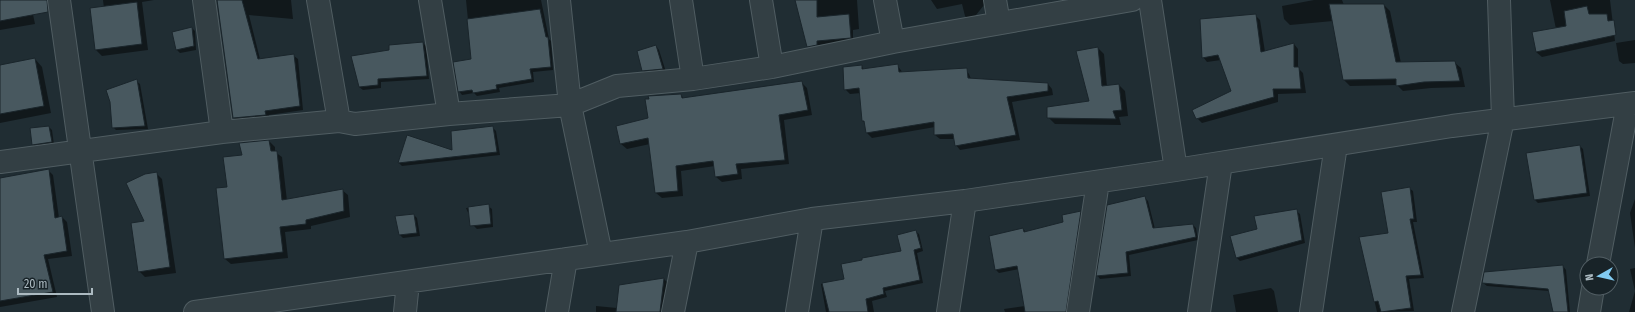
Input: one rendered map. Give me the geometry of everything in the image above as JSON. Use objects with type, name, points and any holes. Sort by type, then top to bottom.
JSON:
[{"type":"street","points":[[59,0],[104,312]]},
{"type":"street","points":[[204,0],[222,132]]},
{"type":"street","points":[[318,0],[339,121]]},
{"type":"street","points":[[430,0],[449,114]]},
{"type":"street","points":[[559,0],[570,104],[601,254]]},
{"type":"street","points":[[681,0],[693,79]]},
{"type":"street","points":[[761,0],[772,67]]},
{"type":"street","points":[[886,0],[893,42]]},
{"type":"street","points":[[996,0],[999,23]]},
{"type":"street","points":[[0,162],[222,132],[339,121],[355,124],[449,114],[570,104],[617,86],[693,79],[772,67],[893,42],[1132,0]]},
{"type":"street","points":[[1150,0],[1176,170]]},
{"type":"street","points":[[1463,312],[1503,119],[1499,0]]},
{"type":"street","points":[[195,312],[687,242],[812,219],[966,201],[1503,119],[1632,103],[1600,256]]},
{"type":"street","points":[[1311,312],[1336,145]]},
{"type":"street","points":[[1200,312],[1222,163]]},
{"type":"street","points":[[1078,312],[1098,182]]},
{"type":"street","points":[[948,312],[966,201]]},
{"type":"street","points":[[796,312],[812,219]]},
{"type":"street","points":[[673,312],[687,242]]},
{"type":"street","points":[[557,312],[566,259]]},
{"type":"street","points":[[405,312],[408,282]]},
{"type":"street","points":[[1589,312],[1592,296]]},
{"type":"building","points":[[0,0],[47,0],[48,12],[0,21]]},
{"type":"building","points":[[217,0],[242,0],[258,59],[294,54],[300,106],[265,111],[266,115],[233,118]]},
{"type":"building","points":[[795,0],[817,0],[817,17],[849,14],[851,38],[817,41],[817,45],[807,47]]},
{"type":"building","points":[[137,2],[142,44],[95,50],[90,8]]},
{"type":"building","points":[[1329,4],[1384,4],[1396,62],[1455,61],[1460,81],[1424,82],[1396,86],[1396,79],[1343,80]]},
{"type":"building","points":[[1587,6],[1589,14],[1607,14],[1608,21],[1614,20],[1616,35],[1536,52],[1532,32],[1566,26],[1564,11]]},
{"type":"building","points":[[540,9],[546,37],[548,37],[551,67],[530,69],[532,79],[496,85],[497,89],[473,93],[472,90],[458,92],[453,62],[471,59],[467,19]]},
{"type":"building","points":[[1256,14],[1261,52],[1294,43],[1294,67],[1299,67],[1301,89],[1273,89],[1274,97],[1196,119],[1192,110],[1231,91],[1218,55],[1202,58],[1200,19]]},
{"type":"building","points":[[192,27],[194,46],[176,50],[172,32]]},
{"type":"building","points":[[423,42],[427,76],[378,79],[378,85],[359,87],[351,56],[389,50],[389,45]]},
{"type":"building","points":[[656,45],[663,69],[642,71],[637,51]]},
{"type":"building","points":[[1098,47],[1102,86],[1119,84],[1122,110],[1113,111],[1116,119],[1047,118],[1047,107],[1089,101],[1076,51]]},
{"type":"building","points":[[35,58],[44,106],[0,114],[0,65]]},
{"type":"building","points":[[898,64],[899,72],[967,68],[968,78],[1048,83],[1048,91],[1007,97],[1016,135],[955,146],[953,134],[934,135],[934,122],[866,133],[864,121],[862,121],[859,88],[844,90],[843,67],[862,65],[862,69]]},
{"type":"building","points":[[137,79],[145,126],[112,128],[110,102],[106,90]]},
{"type":"building","points":[[802,81],[808,110],[779,115],[785,160],[736,164],[738,174],[715,177],[713,161],[676,166],[678,191],[655,193],[648,138],[620,144],[616,126],[648,118],[645,99],[649,99],[648,96],[681,94],[682,98]]},
{"type":"building","points":[[49,126],[52,142],[32,145],[30,128]]},
{"type":"building","points":[[493,126],[497,152],[398,163],[407,135],[452,150],[451,131]]},
{"type":"building","points":[[269,140],[271,151],[277,151],[282,200],[343,189],[344,211],[306,220],[306,224],[280,227],[283,252],[224,259],[216,188],[227,187],[223,157],[242,155],[239,143]]},
{"type":"building","points":[[1580,145],[1587,193],[1534,200],[1526,153]]},
{"type":"building","points":[[49,169],[55,218],[62,216],[67,251],[44,255],[53,292],[0,301],[0,178]]},
{"type":"building","points":[[157,172],[170,267],[138,272],[131,223],[144,221],[126,183],[145,174]]},
{"type":"building","points":[[1410,187],[1414,219],[1410,219],[1421,275],[1406,276],[1411,308],[1381,312],[1378,301],[1374,302],[1359,237],[1388,233],[1381,192]]},
{"type":"building","points":[[1145,196],[1153,228],[1193,224],[1196,237],[1126,252],[1128,273],[1096,276],[1107,205]]},
{"type":"building","points":[[489,204],[491,224],[470,226],[468,207]]},
{"type":"building","points":[[1297,209],[1302,240],[1236,258],[1230,236],[1257,229],[1254,216]]},
{"type":"building","points":[[1081,211],[1066,312],[1025,312],[1017,266],[995,270],[989,236],[1023,228],[1024,232],[1063,222],[1062,215]]},
{"type":"building","points":[[414,214],[417,233],[399,235],[395,216]]},
{"type":"building","points":[[916,230],[921,248],[914,250],[920,280],[883,288],[884,294],[866,299],[868,312],[829,312],[822,283],[844,279],[841,264],[862,260],[862,258],[901,251],[897,235]]},
{"type":"building","points":[[1563,265],[1568,312],[1553,312],[1548,289],[1482,283],[1484,272]]},
{"type":"building","points":[[664,278],[660,312],[616,312],[619,285]]}]
